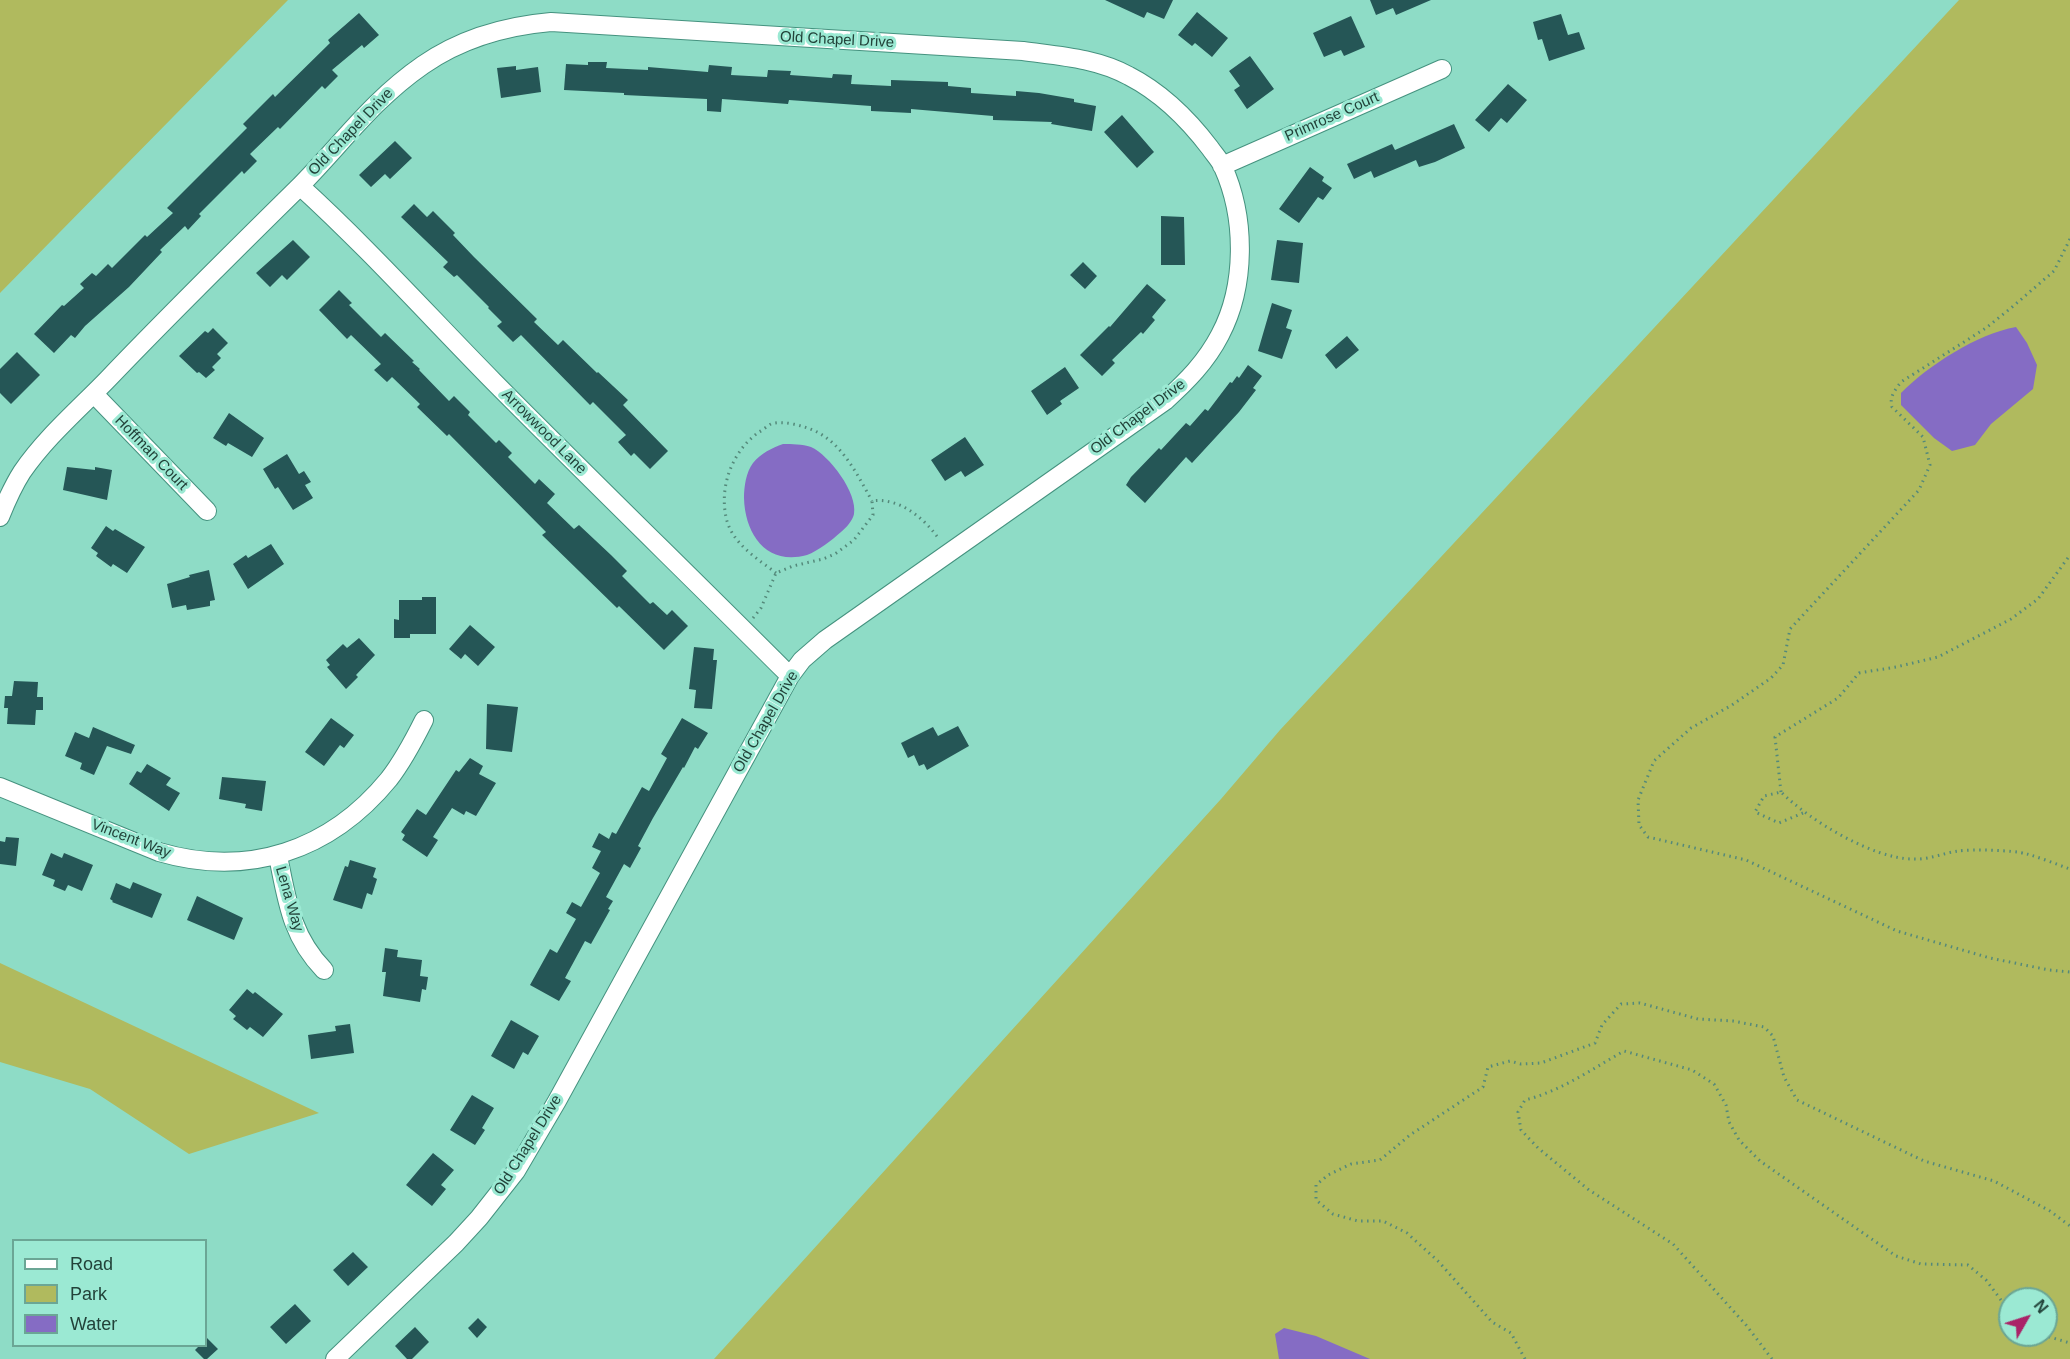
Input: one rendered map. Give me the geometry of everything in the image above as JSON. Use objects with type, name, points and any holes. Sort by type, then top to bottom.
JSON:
[{"type":"street","name":"Old Chapel Drive","points":[[0,517],[21,474],[41,447],[169,315],[300,186],[378,101],[423,65],[445,51],[483,35],[523,25],[551,22],[1023,51],[1087,59],[1127,75],[1164,98],[1199,133],[1222,166],[1236,210],[1240,236],[1239,261],[1230,312],[1199,369],[1165,401],[825,640],[802,660],[790,676],[557,1101],[516,1171],[456,1243],[335,1359]]},
{"type":"street","name":"Primrose Court","points":[[1222,166],[1442,69]]},
{"type":"street","name":"Arrowwood Lane","points":[[300,186],[418,301],[493,380],[790,676]]},
{"type":"street","name":"Hoffman Court","points":[[94,394],[207,511]]},
{"type":"street","name":"Vincent Way","points":[[0,787],[124,839],[181,858],[223,862],[248,861],[278,856],[301,848],[324,835],[373,798],[391,777],[424,720]]},
{"type":"street","name":"Lena Way","points":[[278,856],[296,932],[324,970]]},
{"type":"path","points":[[2070,239],[2054,271],[2011,308],[1986,328],[1901,382],[1894,392],[1892,407],[1923,437],[1930,465],[1919,490],[1790,629],[1783,665],[1771,678],[1732,705],[1691,728],[1654,761],[1638,800],[1639,825],[1648,837],[1746,860],[1897,932],[1990,958],[2070,972]]},
{"type":"path","points":[[742,628],[761,608],[776,573],[836,554],[854,540],[873,515],[872,501],[838,447],[817,432],[780,423],[770,424],[753,436],[737,453],[729,473],[725,494],[727,522],[749,554],[776,573]]},
{"type":"path","points":[[872,501],[884,499],[906,508],[933,530],[950,552]]},
{"type":"path","points":[[2070,555],[2038,598],[2011,619],[1938,657],[1859,673],[1838,698],[1775,737],[1781,792],[1803,813],[1821,824],[1889,856],[1915,860],[1960,850],[2025,853],[2070,869]]},
{"type":"path","points":[[1781,792],[1764,796],[1755,812],[1779,823],[1803,813]]},
{"type":"path","points":[[1524,1359],[1511,1333],[1492,1322],[1439,1262],[1407,1233],[1383,1221],[1358,1221],[1333,1214],[1316,1200],[1316,1185],[1328,1175],[1351,1164],[1380,1160],[1410,1135],[1483,1087],[1488,1067],[1510,1061],[1521,1064],[1541,1063],[1595,1043],[1602,1026],[1621,1004],[1640,1003],[1698,1019],[1732,1021],[1764,1027],[1773,1036],[1784,1077],[1797,1100],[1924,1161],[1994,1181],[2050,1211],[2070,1226]]},
{"type":"path","points":[[1772,1359],[1740,1317],[1673,1244],[1589,1190],[1538,1148],[1521,1130],[1518,1112],[1525,1100],[1543,1095],[1571,1082],[1624,1051],[1692,1070],[1714,1084],[1726,1105],[1729,1122],[1739,1140],[1760,1161],[1896,1256],[1921,1264],[1968,1265],[1986,1280],[1998,1296]]},
{"type":"green space","points":[[0,0],[288,0],[0,293]]},
{"type":"green space","points":[[1959,0],[2070,0],[2070,1359],[714,1359],[1221,799],[1280,730]]},
{"type":"green space","points":[[0,963],[319,1113],[189,1154],[90,1089],[0,1062]]},
{"type":"water","points":[[2016,327],[2027,343],[2037,365],[2033,389],[1991,424],[1975,445],[1952,451],[1934,438],[1901,405],[1901,393],[1912,382],[1954,352],[1986,336]]},
{"type":"water","points":[[783,444],[811,447],[818,451],[841,476],[852,496],[854,505],[854,514],[847,526],[825,545],[807,555],[780,556],[770,552],[754,535],[745,512],[744,489],[753,463],[767,451]]},
{"type":"water","points":[[1284,1328],[1316,1336],[1370,1359],[1279,1359],[1275,1334]]},
{"type":"building","points":[[1105,0],[1173,0],[1164,19],[1147,12],[1144,18]]},
{"type":"building","points":[[1370,0],[1431,0],[1396,15],[1393,8],[1376,15]]},
{"type":"building","points":[[1197,12],[1228,38],[1212,57],[1195,43],[1192,46],[1178,35]]},
{"type":"building","points":[[359,13],[379,35],[364,48],[362,45],[332,70],[338,76],[325,89],[322,86],[280,129],[278,127],[250,154],[257,161],[244,174],[242,171],[199,214],[201,216],[188,230],[185,226],[160,250],[162,252],[129,287],[85,326],[75,338],[71,335],[54,353],[34,334],[62,305],[64,306],[84,288],[80,284],[92,273],[96,276],[108,264],[112,268],[145,235],[147,237],[173,213],[167,208],[247,128],[243,124],[273,94],[275,97],[330,43],[328,40]]},
{"type":"building","points":[[1561,14],[1568,35],[1579,32],[1585,49],[1549,61],[1542,39],[1538,40],[1533,22]]},
{"type":"building","points":[[1351,16],[1365,47],[1344,56],[1341,50],[1324,57],[1313,33]]},
{"type":"building","points":[[1250,56],[1274,89],[1247,109],[1234,90],[1240,86],[1229,71]]},
{"type":"building","points":[[588,62],[607,62],[606,68],[648,70],[648,67],[708,72],[709,65],[732,67],[731,75],[767,77],[768,70],[791,71],[790,75],[832,78],[833,74],[852,75],[851,84],[891,86],[891,80],[948,82],[948,86],[971,88],[971,93],[1016,96],[1016,91],[1039,93],[1074,99],[1074,102],[1096,106],[1092,131],[1051,124],[1052,122],[993,120],[993,116],[911,109],[911,113],[871,111],[871,106],[789,100],[788,104],[722,99],[721,112],[707,111],[707,99],[564,90],[566,64],[588,65]]},
{"type":"building","points":[[516,66],[516,70],[538,67],[541,92],[501,98],[497,68]]},
{"type":"building","points":[[1508,84],[1527,100],[1507,123],[1501,118],[1489,132],[1475,120]]},
{"type":"building","points":[[1122,115],[1154,152],[1137,168],[1104,132]]},
{"type":"building","points":[[1454,124],[1465,148],[1435,162],[1419,167],[1416,160],[1374,178],[1371,171],[1354,179],[1347,164],[1392,144],[1395,150]]},
{"type":"building","points":[[395,141],[412,158],[390,179],[385,174],[371,187],[359,175]]},
{"type":"building","points":[[1310,167],[1324,177],[1322,181],[1332,188],[1323,200],[1318,197],[1299,223],[1279,209]]},
{"type":"building","points":[[414,204],[427,217],[433,211],[474,257],[537,319],[534,322],[558,345],[563,340],[628,400],[623,405],[668,451],[650,469],[634,453],[631,456],[618,442],[626,435],[593,402],[590,405],[521,335],[513,342],[497,326],[502,322],[489,307],[457,275],[454,277],[443,267],[448,262],[401,217]]},
{"type":"building","points":[[1161,216],[1184,217],[1185,265],[1161,265]]},
{"type":"building","points":[[293,240],[310,257],[287,280],[282,275],[270,287],[256,273]]},
{"type":"building","points":[[1277,240],[1303,243],[1299,283],[1271,280]]},
{"type":"building","points":[[1083,262],[1097,276],[1085,289],[1070,275]]},
{"type":"building","points":[[1147,284],[1166,300],[1152,317],[1155,320],[1143,334],[1141,332],[1112,360],[1115,363],[1102,376],[1080,355],[1110,327]]},
{"type":"building","points":[[339,290],[352,303],[349,305],[381,337],[385,333],[414,361],[412,362],[449,401],[454,396],[470,412],[468,415],[496,443],[499,440],[512,453],[508,457],[535,484],[539,479],[555,494],[547,503],[574,529],[579,525],[611,555],[627,571],[622,576],[650,604],[653,602],[667,615],[672,610],[688,626],[664,650],[542,535],[546,532],[449,434],[447,436],[417,407],[420,404],[392,377],[387,382],[374,370],[381,364],[351,335],[347,339],[319,310]]},
{"type":"building","points":[[1272,303],[1292,310],[1286,328],[1292,330],[1282,359],[1258,351]]},
{"type":"building","points":[[213,328],[228,343],[217,354],[221,358],[212,367],[215,370],[206,378],[199,372],[197,373],[179,356],[205,331],[208,333]]},
{"type":"building","points":[[1347,336],[1359,350],[1336,369],[1325,355]]},
{"type":"building","points":[[17,352],[40,375],[11,404],[0,393],[0,369]]},
{"type":"building","points":[[1248,365],[1262,376],[1253,388],[1256,390],[1192,463],[1186,457],[1145,503],[1126,485],[1131,477],[1186,423],[1190,426],[1205,409],[1208,411],[1230,382],[1232,383],[1237,376],[1239,378]]},
{"type":"building","points":[[1065,367],[1079,388],[1060,401],[1062,404],[1047,415],[1031,391]]},
{"type":"building","points":[[229,413],[264,438],[252,457],[228,443],[226,446],[213,438]]},
{"type":"building","points":[[965,437],[984,465],[965,477],[961,471],[945,481],[931,460]]},
{"type":"building","points":[[287,454],[299,474],[304,471],[311,482],[305,485],[313,498],[293,510],[278,487],[275,489],[263,469]]},
{"type":"building","points":[[67,467],[95,470],[95,467],[112,470],[107,500],[63,490]]},
{"type":"building","points":[[106,526],[145,547],[127,573],[113,564],[111,567],[96,556],[98,553],[91,548]]},
{"type":"building","points":[[271,544],[284,564],[248,589],[233,564],[246,555],[248,558]]},
{"type":"building","points":[[209,570],[215,600],[210,601],[210,606],[187,610],[186,605],[172,608],[167,584]]},
{"type":"building","points":[[422,597],[436,597],[436,634],[410,634],[410,638],[394,638],[394,619],[399,620],[399,600],[422,600]]},
{"type":"building","points":[[470,625],[495,647],[478,666],[465,654],[461,659],[449,649]]},
{"type":"building","points":[[359,638],[375,655],[346,689],[327,667],[330,665],[326,660],[343,644],[347,648]]},
{"type":"building","points":[[694,647],[714,649],[713,660],[717,660],[712,709],[694,708],[696,690],[689,689]]},
{"type":"building","points":[[14,681],[38,682],[37,697],[43,697],[43,710],[36,710],[35,725],[7,724],[8,708],[4,708],[5,696],[12,696]]},
{"type":"building","points":[[487,704],[518,707],[512,752],[486,749]]},
{"type":"building","points":[[331,718],[354,735],[344,748],[340,745],[324,766],[305,752]]},
{"type":"building","points":[[682,718],[708,733],[698,749],[695,747],[653,818],[638,846],[641,848],[630,868],[624,864],[606,897],[613,901],[608,909],[610,910],[591,944],[585,941],[565,978],[571,981],[559,1001],[530,985],[550,949],[557,953],[576,919],[566,913],[572,902],[581,907],[600,873],[592,868],[601,851],[592,847],[599,833],[609,839],[612,832],[616,834],[642,787],[649,791],[667,758],[661,754]]},
{"type":"building","points":[[958,726],[969,746],[927,770],[924,764],[919,766],[914,755],[908,758],[901,743],[933,727],[938,736]]},
{"type":"building","points":[[93,727],[135,745],[131,754],[107,746],[94,775],[80,769],[82,763],[65,756],[75,732],[89,738]]},
{"type":"building","points":[[470,758],[483,766],[479,774],[496,783],[476,816],[466,811],[464,815],[452,808],[433,837],[438,840],[427,857],[402,840],[405,835],[401,832],[417,809],[426,815],[456,770],[459,772]]},
{"type":"building","points":[[147,764],[171,778],[166,785],[180,793],[169,811],[129,784],[137,771],[141,773]]},
{"type":"building","points":[[222,777],[266,781],[262,811],[245,808],[246,804],[219,799]]},
{"type":"building","points":[[6,837],[19,838],[16,866],[0,864],[0,841],[5,842]]},
{"type":"building","points":[[51,853],[62,858],[64,853],[93,865],[82,891],[68,885],[65,891],[53,886],[55,880],[42,875]]},
{"type":"building","points":[[350,860],[376,868],[373,877],[377,879],[372,895],[367,893],[362,909],[333,900],[345,866],[348,867]]},
{"type":"building","points":[[133,882],[162,894],[152,918],[112,902],[110,899],[116,883],[130,889]]},
{"type":"building","points":[[197,896],[243,918],[234,940],[187,920]]},
{"type":"building","points":[[385,948],[398,950],[397,957],[422,960],[420,976],[428,977],[426,990],[422,989],[420,1002],[383,996],[386,972],[382,972]]},
{"type":"building","points":[[247,989],[253,994],[255,992],[283,1014],[263,1037],[250,1027],[247,1030],[233,1019],[236,1016],[229,1010]]},
{"type":"building","points":[[511,1020],[539,1036],[528,1055],[523,1052],[514,1069],[491,1056]]},
{"type":"building","points":[[350,1024],[354,1053],[311,1059],[308,1035],[336,1031],[335,1026]]},
{"type":"building","points":[[472,1095],[494,1108],[482,1128],[485,1130],[475,1145],[450,1130]]},
{"type":"building","points":[[433,1153],[454,1170],[441,1185],[446,1189],[432,1206],[406,1185]]},
{"type":"building","points":[[353,1252],[368,1267],[348,1286],[333,1270]]},
{"type":"building","points":[[295,1304],[311,1321],[286,1344],[270,1327]]},
{"type":"building","points":[[478,1318],[487,1327],[477,1338],[468,1328]]},
{"type":"building","points":[[415,1327],[429,1342],[412,1359],[407,1359],[395,1346]]},
{"type":"building","points":[[207,1338],[218,1349],[207,1359],[195,1350],[198,1347],[207,1347]]}]
